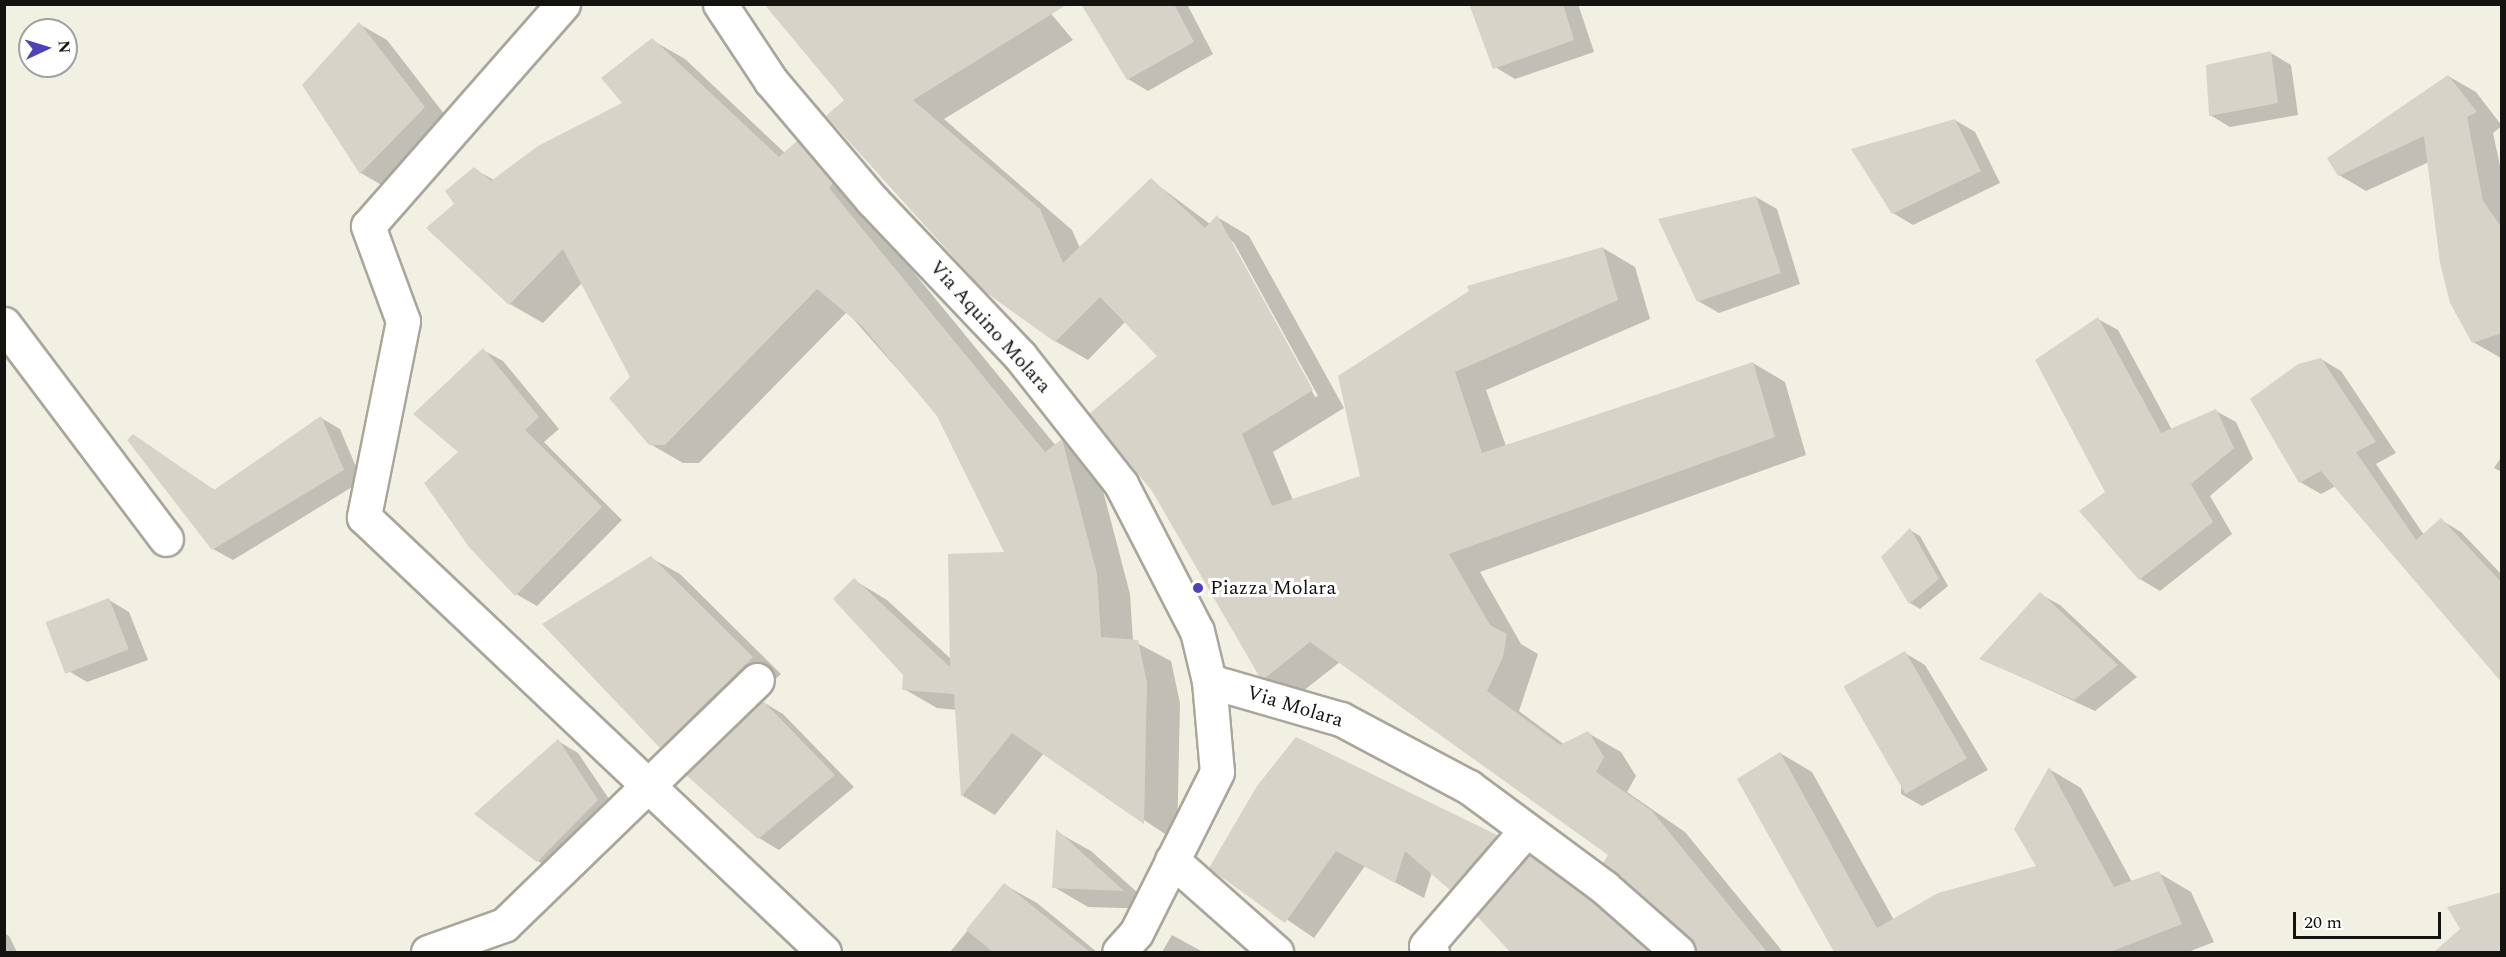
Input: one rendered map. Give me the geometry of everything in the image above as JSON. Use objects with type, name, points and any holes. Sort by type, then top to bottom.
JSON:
[{"type":"street","points":[[563,4],[368,226],[403,321],[364,517],[824,952]]},
{"type":"street","name":"Via Aquino Molara","points":[[720,4],[771,81],[872,200],[1020,356],[1121,484],[1197,631],[1209,681]]},
{"type":"street","points":[[4,324],[166,539]]},
{"type":"street","points":[[428,952],[504,925],[758,680]]},
{"type":"street","points":[[1119,952],[1136,933],[1217,772],[1209,681]]},
{"type":"street","name":"Via Molara","points":[[1209,681],[1341,719],[1469,787],[1678,952]]},
{"type":"street","points":[[1432,952],[1426,946],[1526,830]]},
{"type":"street","points":[[1172,860],[1276,952]]},
{"type":"building","points":[[764,4],[1068,4],[913,100],[1040,209],[1063,263],[1151,178],[1205,228],[1217,215],[1313,390],[1242,434],[1272,506],[1360,476],[1338,376],[1469,291],[1467,286],[1603,247],[1618,300],[1455,372],[1482,453],[1753,362],[1775,437],[1449,554],[1490,625],[1507,634],[1503,657],[1487,691],[1560,745],[1588,731],[1604,757],[1596,772],[1652,811],[1767,952],[1696,952],[1690,938],[1603,863],[1608,855],[1310,642],[1265,678],[1259,676],[1152,491],[1089,414],[1157,356],[1100,297],[1055,342],[984,291],[826,116],[844,100]]},
{"type":"building","points":[[1081,4],[1174,4],[1194,42],[1127,80]]},
{"type":"building","points":[[1469,4],[1563,4],[1574,40],[1493,69]]},
{"type":"building","points":[[359,22],[425,107],[360,174],[302,85]]},
{"type":"building","points":[[652,38],[779,157],[797,141],[833,183],[829,188],[1045,452],[1062,439],[1097,574],[1101,637],[1138,640],[1147,683],[1144,824],[1012,733],[961,797],[954,694],[902,690],[903,675],[833,599],[854,578],[950,667],[948,554],[1004,552],[937,416],[863,327],[817,289],[665,445],[649,445],[609,398],[630,377],[563,249],[509,305],[426,228],[454,204],[445,191],[474,167],[491,181],[538,146],[622,103],[601,78]]},
{"type":"building","points":[[2271,51],[2278,103],[2209,116],[2206,65]]},
{"type":"building","points":[[2448,75],[2477,112],[2467,117],[2483,201],[2502,228],[2502,333],[2472,343],[2450,303],[2440,263],[2424,136],[2338,176],[2327,158]]},
{"type":"building","points":[[1955,119],[1981,171],[1892,214],[1851,149]]},
{"type":"building","points":[[1756,196],[1781,273],[1697,302],[1658,219]]},
{"type":"building","points":[[2098,317],[2161,433],[2216,409],[2234,448],[2191,484],[2213,522],[2139,580],[2079,511],[2105,492],[2035,360]]},
{"type":"building","points":[[483,348],[539,417],[525,430],[602,507],[515,596],[469,547],[424,483],[458,452],[413,414]]},
{"type":"building","points":[[2321,358],[2376,442],[2356,452],[2416,540],[2441,518],[2502,583],[2502,683],[2321,471],[2299,483],[2250,399],[2298,364]]},
{"type":"building","points":[[321,416],[344,470],[212,550],[127,440],[133,434],[214,490]]},
{"type":"building","points":[[1910,528],[1939,579],[1909,604],[1881,557]]},
{"type":"building","points":[[651,556],[753,657],[660,748],[542,624]]},
{"type":"building","points":[[2040,592],[2118,665],[2074,700],[1979,659]]},
{"type":"building","points":[[109,598],[129,649],[65,674],[46,622]]},
{"type":"building","points":[[1905,651],[1967,758],[1906,794],[1844,686]]},
{"type":"building","points":[[763,701],[835,775],[758,839],[686,775]]},
{"type":"building","points":[[1296,737],[1497,835],[1450,890],[1405,851],[1395,883],[1336,851],[1285,923],[1209,868],[1257,786]]},
{"type":"building","points":[[558,739],[598,800],[537,862],[474,814]]},
{"type":"building","points":[[1780,752],[1877,928],[1938,893],[2036,866],[2014,829],[2049,767],[2114,887],[2159,871],[2182,924],[2110,952],[1834,952],[1737,779]]},
{"type":"building","points":[[1056,829],[1124,891],[1052,888]]},
{"type":"building","points":[[1529,855],[1592,902],[1650,952],[1510,952],[1477,916]]},
{"type":"building","points":[[1004,883],[1090,952],[993,952],[966,930]]},
{"type":"building","points":[[2502,892],[2502,952],[2434,952],[2460,929],[2447,907]]},
{"type":"place","name":"Piazza Molara","points":[[1198,588]]}]
